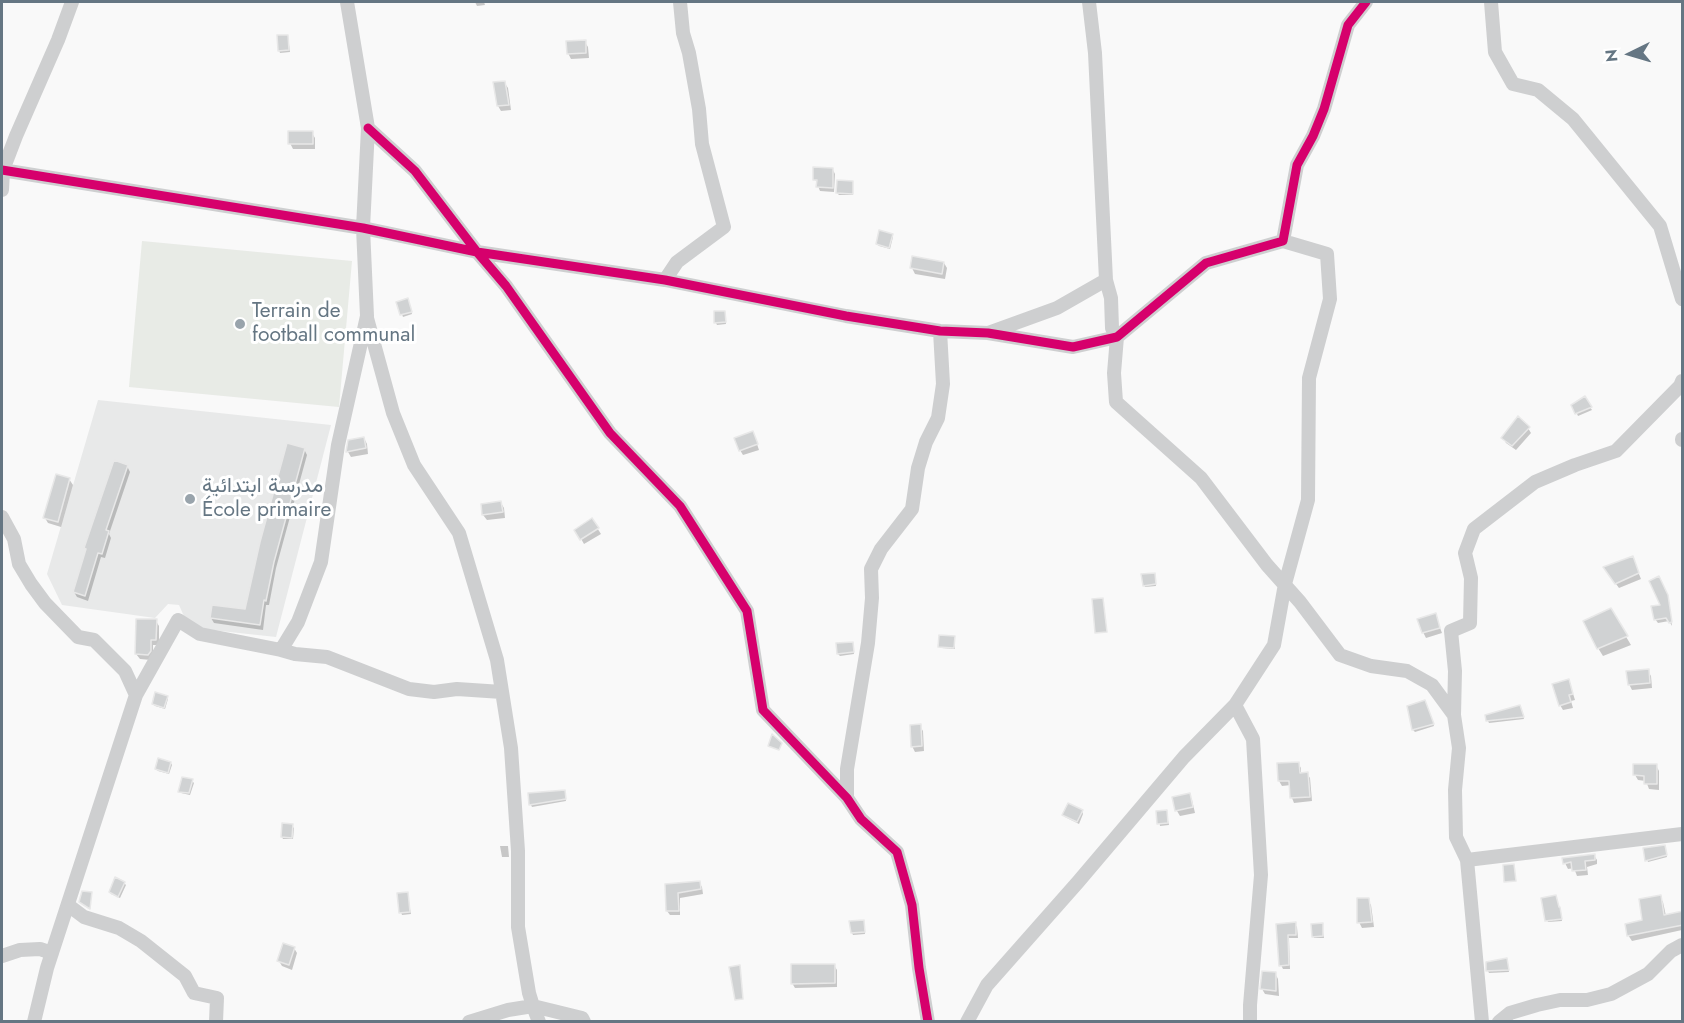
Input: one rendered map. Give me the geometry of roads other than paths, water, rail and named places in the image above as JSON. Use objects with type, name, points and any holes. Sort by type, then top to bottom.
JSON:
[{"type":"street","points":[[2,190],[2,170],[72,2]]},
{"type":"street","points":[[347,2],[368,128],[363,228],[367,316],[393,413],[414,465],[459,532],[497,660],[511,748],[518,850],[518,927],[533,1006],[539,1022]]},
{"type":"street","points":[[665,280],[677,262],[724,226],[702,144],[699,109],[683,33],[680,2]]},
{"type":"street","points":[[681,16],[688,2]]},
{"type":"street","points":[[1089,2],[1095,53],[1106,280],[1111,298],[1112,328],[1117,336],[1114,372],[1116,402],[1201,478],[1267,565],[1306,609],[1340,655],[1371,666],[1407,671],[1432,685],[1454,715]]},
{"type":"street","points":[[1283,241],[1297,165],[1313,136],[1324,109],[1348,25],[1366,2]]},
{"type":"street","points":[[1491,2],[1495,52],[1513,84],[1538,90],[1573,118],[1660,226],[1683,299]]},
{"type":"street","points":[[368,128],[415,171],[506,286],[610,433],[680,506],[747,611],[763,710],[847,798],[861,819],[897,852],[912,905],[928,1022]]},
{"type":"street","points":[[2,170],[363,228],[477,252],[665,280],[940,332],[988,333],[1073,347],[1117,336],[1206,263],[1283,241],[1327,254],[1330,298],[1309,378],[1308,500],[1284,584],[1274,645],[1235,705],[1184,757],[987,986],[967,1022]]},
{"type":"street","points":[[988,333],[1057,308],[1106,280]]},
{"type":"street","points":[[281,650],[298,622],[321,562],[338,445],[367,316]]},
{"type":"street","points":[[847,798],[847,769],[868,643],[872,598],[871,569],[880,549],[912,509],[918,468],[926,442],[938,418],[943,384],[940,332]]},
{"type":"street","points":[[1482,1022],[1467,860],[1456,837],[1455,790],[1459,748],[1454,715],[1455,671],[1450,631],[1470,623],[1471,578],[1465,553],[1474,529],[1535,482],[1616,451],[1683,381]]},
{"type":"street","points":[[2,517],[14,539],[19,564],[45,603],[78,637],[93,640],[124,671],[136,695]]},
{"type":"street","points":[[34,1022],[52,953],[136,695],[178,620],[200,634],[295,654],[327,657],[409,688],[434,692],[457,689],[502,692]]},
{"type":"street","points":[[1235,705],[1252,739],[1261,875],[1250,1022]]},
{"type":"street","points":[[1467,860],[1683,834]]},
{"type":"street","points":[[68,905],[84,917],[119,928],[141,941],[185,976],[194,993],[217,998],[216,1022]]},
{"type":"street","points":[[1499,1022],[1510,1013],[1537,1005],[1560,1000],[1587,1000],[1611,994],[1648,974],[1671,951],[1683,945]]},
{"type":"street","points":[[2,956],[20,950],[40,949],[52,953]]},
{"type":"street","points":[[469,1022],[508,1010],[533,1006],[582,1018],[584,1022]]},
{"type":"place","name":"Terrain de football communal","points":[[240,324]]},
{"type":"place","name":"مدرسة ابتدائية École primaire","points":[[190,499]]}]
